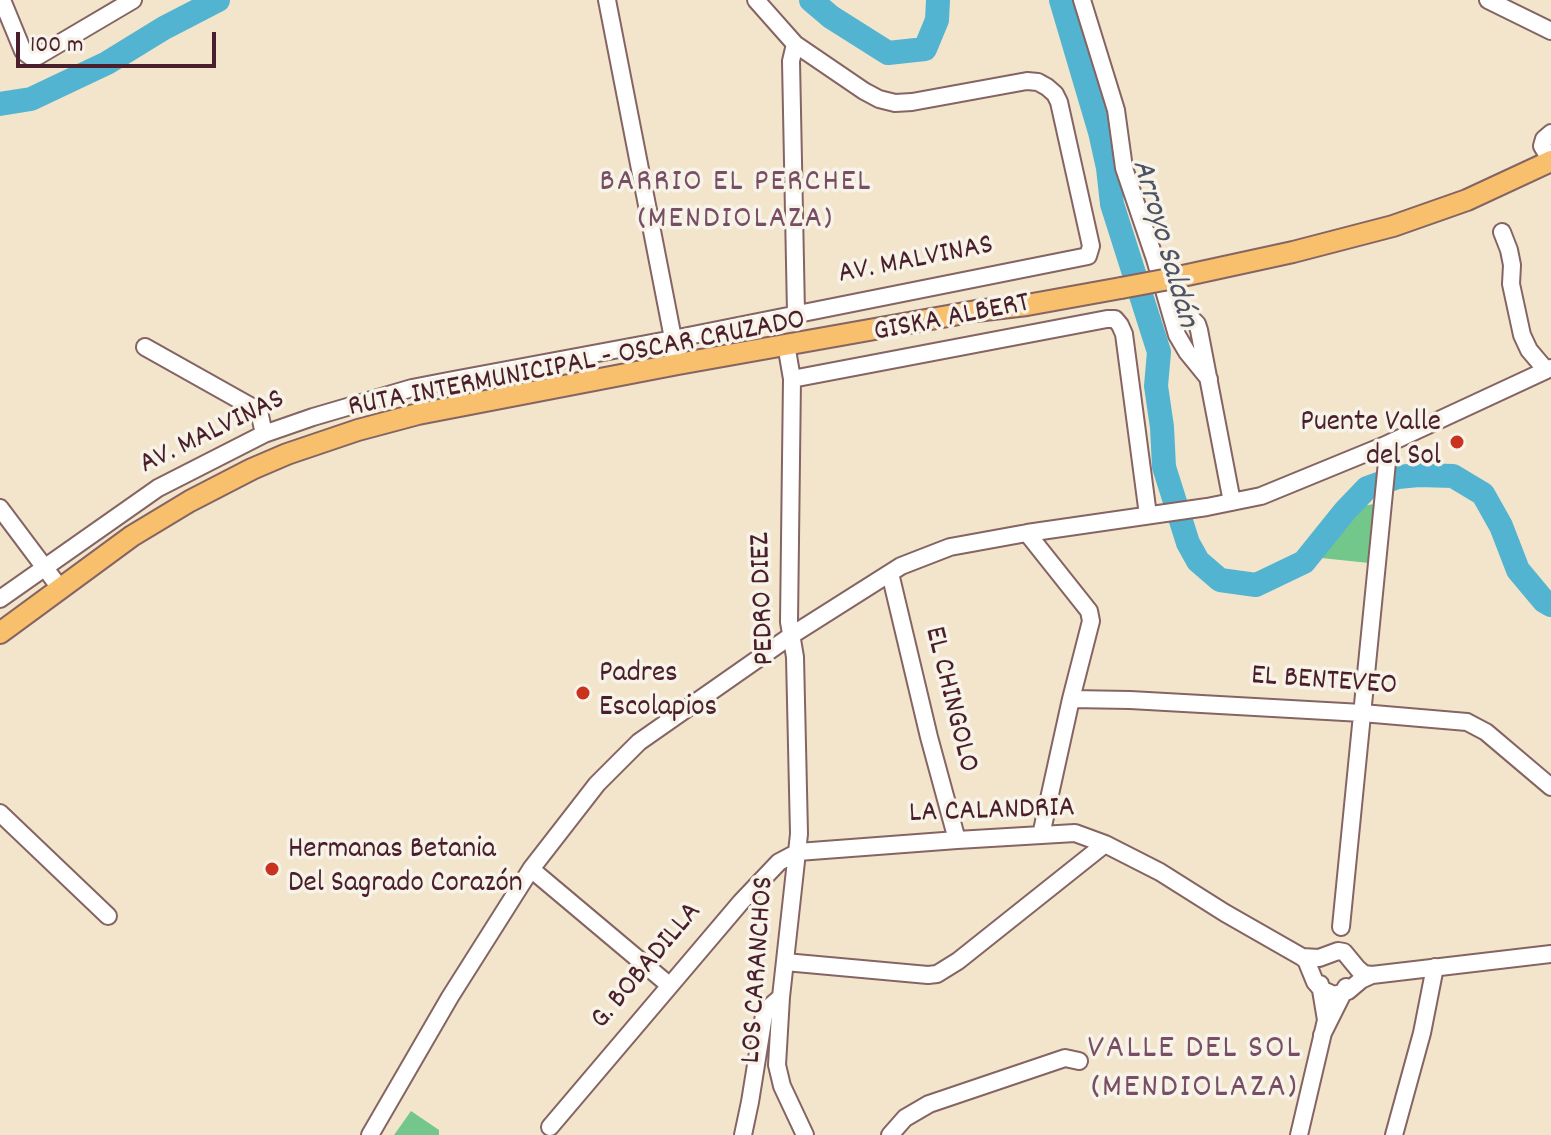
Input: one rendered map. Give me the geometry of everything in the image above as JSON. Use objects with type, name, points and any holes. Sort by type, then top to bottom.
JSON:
[{"type":"main road","name":"RUTA INTERMUNICIPAL - OSCAR CRUZADO","points":[[0,646],[156,530],[215,495],[330,447],[434,419],[976,311],[1166,284],[1393,226],[1467,200],[1551,161]]},
{"type":"main road","name":"RUTA INTERMUNICIPAL - OSCAR CRUZADO","points":[[0,633],[132,536],[190,501],[252,469],[317,443],[418,414],[678,364],[787,349]]},
{"type":"street","points":[[2,0],[23,51],[31,57],[38,56],[133,0]]},
{"type":"street","points":[[607,0],[678,364]]},
{"type":"street","points":[[756,0],[795,44],[791,61],[796,313]]},
{"type":"street","points":[[1082,0],[1116,110],[1124,168],[1155,259],[1166,284],[1197,324],[1203,343],[1232,502]]},
{"type":"street","points":[[1488,0],[1551,31]]},
{"type":"street","name":"AV. MALVINAS","points":[[0,599],[158,488],[264,434],[313,417],[412,388],[1088,256],[1091,246],[1059,102],[1047,87],[1027,81],[895,103],[864,91],[795,44]]},
{"type":"street","points":[[1551,133],[1542,146],[1551,161]]},
{"type":"street","points":[[370,1135],[450,997],[531,869],[597,784],[639,742],[792,635],[901,566],[950,547],[1207,507],[1277,491],[1385,454],[1549,369],[1529,350],[1522,335],[1511,284],[1512,265],[1502,232]]},
{"type":"street","name":"GISKA ALBERT","points":[[792,379],[1115,319],[1124,334],[1156,514]]},
{"type":"street","points":[[145,347],[259,411],[264,434]]},
{"type":"street","name":"PEDRO DIEZ","points":[[787,349],[792,379],[789,622],[796,672],[798,852]]},
{"type":"street","points":[[1299,1135],[1325,1011],[1319,973],[1337,941],[1341,927],[1385,454]]},
{"type":"street","points":[[0,508],[60,588]]},
{"type":"street","points":[[1027,533],[1089,611],[1091,621],[1041,835]]},
{"type":"street","name":"EL CHINGOLO","points":[[890,573],[957,840]]},
{"type":"street","name":"EL BENTEVEO","points":[[1071,699],[1362,713],[1467,722],[1486,732],[1551,787]]},
{"type":"street","points":[[0,813],[108,916]]},
{"type":"street","name":"LA CALANDRIA","points":[[798,852],[1075,833],[1105,844],[1160,872],[1302,957],[1321,989]]},
{"type":"street","points":[[785,962],[937,974],[958,961],[1105,844]]},
{"type":"street","name":"LOS CARANCHOS","points":[[798,852],[781,997],[777,1065],[782,1086],[805,1135]]},
{"type":"street","name":"G. BOBADILLA","points":[[550,1127],[741,902],[779,862],[798,852]]},
{"type":"street","points":[[531,869],[669,985]]},
{"type":"street","points":[[1322,1035],[1349,974],[1341,927]]},
{"type":"street","name":"LA CALANDRIA","points":[[1302,957],[1326,957],[1338,951],[1344,952]]},
{"type":"street","points":[[1344,952],[1364,974],[1372,975],[1551,954]]},
{"type":"street","points":[[1394,1135],[1422,1033],[1435,967]]},
{"type":"street","points":[[1321,989],[1329,994],[1342,994],[1372,975]]},
{"type":"street","points":[[743,1135],[764,1015],[781,997]]},
{"type":"street","points":[[890,1135],[905,1118],[929,1104],[1065,1058],[1079,1061]]},
{"type":"green space","points":[[1374,504],[1369,563],[1312,557],[1351,508]]},
{"type":"green space","points":[[411,1111],[439,1130],[439,1135],[394,1135]]},
{"type":"waterway","name":"Arroyo Saldán","points":[[0,104],[31,99],[107,63],[218,0]]},
{"type":"waterway","name":"Arroyo Saldán","points":[[811,0],[831,17],[888,53],[925,49],[937,20],[938,0]]},
{"type":"waterway","name":"Arroyo Saldán","points":[[1061,0],[1100,132],[1112,204],[1159,352],[1156,386],[1164,467],[1188,543],[1198,561],[1220,580],[1256,585],[1304,562],[1367,488],[1398,477],[1453,476],[1483,494],[1501,526],[1518,570],[1551,605]]},
{"type":"place","name":"Puente Valle del Sol","points":[[1457,442]]},
{"type":"place","name":"Padres Escolapios","points":[[583,693]]},
{"type":"place","name":"Hermanas Betania Del Sagrado Corazón","points":[[272,869]]},
{"type":"district","name":"BARRIO EL PERCHEL (MENDIOLAZA)","points":[[736,204]]},
{"type":"district","name":"VALLE DEL SOL (MENDIOLAZA)","points":[[1195,1070]]}]
